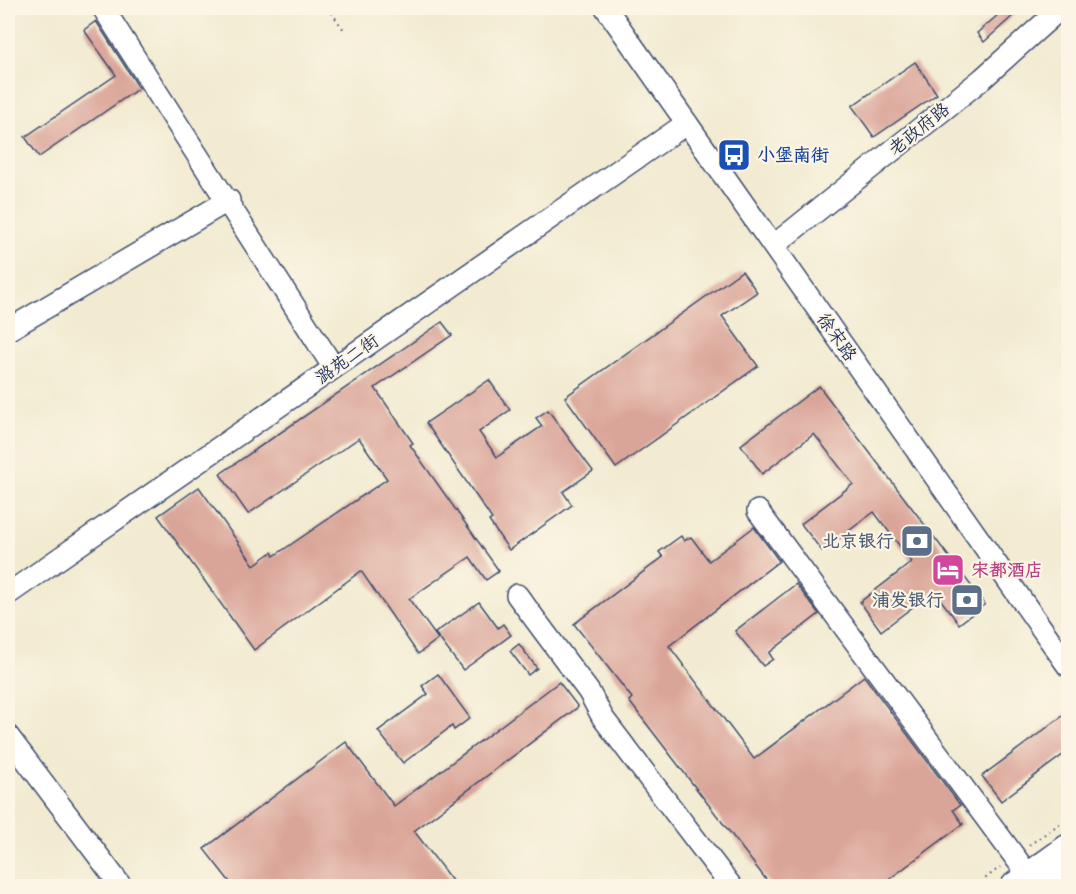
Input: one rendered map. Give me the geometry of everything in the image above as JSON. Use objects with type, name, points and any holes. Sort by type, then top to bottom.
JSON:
[{"type":"main road","points":[[1027,876],[1068,848]]},
{"type":"main road","points":[[1027,876],[1068,873]]},
{"type":"street","points":[[104,8],[229,200],[334,368]]},
{"type":"street","name":"徐宋路","points":[[606,8],[1068,666]]},
{"type":"street","name":"老政府路","points":[[773,246],[982,79],[1061,8]]},
{"type":"street","name":"潞苑二街","points":[[8,594],[687,123]]},
{"type":"street","points":[[8,330],[229,200]]},
{"type":"street","points":[[758,511],[1027,876]]},
{"type":"street","points":[[517,595],[589,692],[603,718],[731,886]]},
{"type":"street","points":[[8,736],[121,886]]},
{"type":"path","points":[[328,8],[344,30]]},
{"type":"building","points":[[1006,8],[1010,8],[1015,14],[984,42],[977,33]]},
{"type":"building","points":[[96,21],[139,88],[39,157],[25,137],[116,75],[84,30]]},
{"type":"building","points":[[915,62],[937,94],[874,137],[852,106]]},
{"type":"building","points":[[742,271],[757,292],[722,316],[758,366],[616,468],[565,397]]},
{"type":"building","points":[[442,322],[452,335],[375,388],[413,443],[410,445],[499,571],[486,580],[470,557],[409,599],[438,639],[418,654],[361,571],[254,650],[158,516],[199,487],[254,565],[272,552],[274,556],[387,479],[359,438],[248,514],[220,474]]},
{"type":"building","points":[[489,380],[510,410],[479,432],[497,457],[542,426],[536,418],[548,410],[593,471],[563,492],[572,505],[509,550],[489,521],[492,519],[426,423]]},
{"type":"building","points":[[819,386],[985,604],[959,624],[934,591],[881,631],[860,602],[912,562],[874,512],[822,551],[801,524],[853,484],[814,434],[762,474],[741,445]]},
{"type":"building","points":[[754,527],[779,561],[669,646],[754,759],[864,676],[960,805],[953,810],[963,824],[880,886],[771,886],[629,701],[632,698],[574,624],[663,557],[659,552],[681,536],[684,541],[691,537],[709,561]]},
{"type":"building","points":[[796,584],[819,614],[769,653],[773,659],[763,666],[735,631]]},
{"type":"building","points":[[479,602],[498,628],[503,624],[511,635],[463,670],[435,633]]},
{"type":"building","points":[[519,644],[537,668],[528,675],[510,651]]},
{"type":"building","points":[[438,674],[470,718],[454,730],[452,726],[403,763],[378,731],[428,694],[422,686]]},
{"type":"building","points":[[559,682],[578,707],[414,831],[456,886],[233,886],[204,849],[346,742],[394,806]]},
{"type":"building","points":[[1068,712],[1068,751],[1001,801],[982,776]]},
{"type":"place","name":"小堡南街","points":[[734,155]]},
{"type":"place","name":"北京银行","points":[[917,541]]},
{"type":"place","name":"宋都酒店","points":[[948,570]]},
{"type":"place","name":"浦发银行","points":[[967,600]]}]
